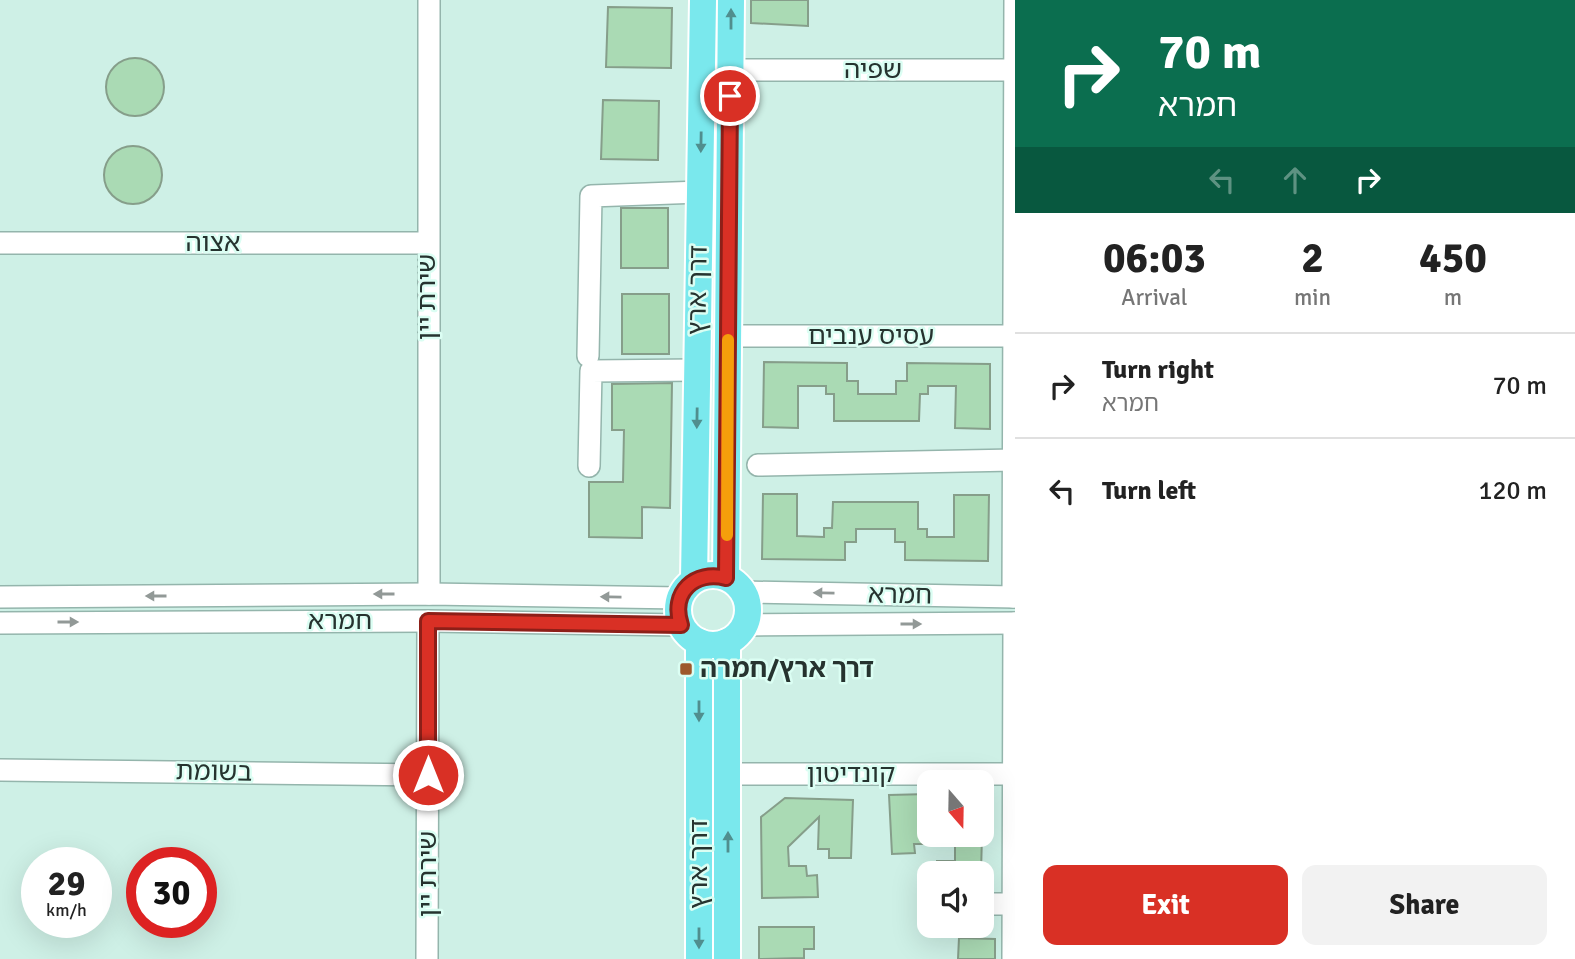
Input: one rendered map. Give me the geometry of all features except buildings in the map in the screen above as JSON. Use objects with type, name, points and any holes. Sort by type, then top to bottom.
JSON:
[{"type":"main road","name":"דרך ארץ","points":[[687,589],[697,370],[703,0]]},
{"type":"main road","name":"דרך ארץ","points":[[731,0],[728,336],[735,584]]},
{"type":"main road","points":[[705,576],[735,584],[748,614],[736,634],[690,634],[677,607],[687,589],[705,576]]},
{"type":"main road","name":"דרך ארץ","points":[[690,634],[699,959]]},
{"type":"main road","name":"דרך ארץ","points":[[727,959],[728,774],[736,634]]},
{"type":"street","name":"שירת יין","points":[[429,0],[429,594]]},
{"type":"street","points":[[1014,597],[1015,0]]},
{"type":"street","name":"שפיה","points":[[731,70],[1014,70]]},
{"type":"street","points":[[588,356],[591,196],[700,192]]},
{"type":"street","name":"אצוה","points":[[0,243],[427,243]]},
{"type":"street","name":"עסיס ענבים","points":[[728,336],[1014,336]]},
{"type":"street","points":[[589,466],[591,371],[697,370]]},
{"type":"street","points":[[758,465],[1014,460]]},
{"type":"street","name":"חמרא","points":[[735,584],[1014,597]]},
{"type":"street","name":"חמרא","points":[[0,597],[687,589]]},
{"type":"street","name":"שירת יין","points":[[427,959],[428,621]]},
{"type":"street","name":"חמרא","points":[[0,623],[428,621],[690,634]]},
{"type":"street","points":[[1013,959],[1015,623]]},
{"type":"street","name":"חמרא","points":[[736,634],[1015,623]]},
{"type":"street","name":"בשומת","points":[[0,770],[428,775]]},
{"type":"street","name":"קונדיטון","points":[[728,774],[1014,774]]},
{"type":"street","points":[[994,904],[1013,904]]},
{"type":"slow traffic","points":[[727,535],[728,340]]},
{"type":"place","name":"דרך ארץ/חמרה","points":[[686,669]]},
{"type":"route","points":[[428,775],[428,621],[681,625],[677,607],[688,585],[705,576],[726,578],[730,96]]}]
